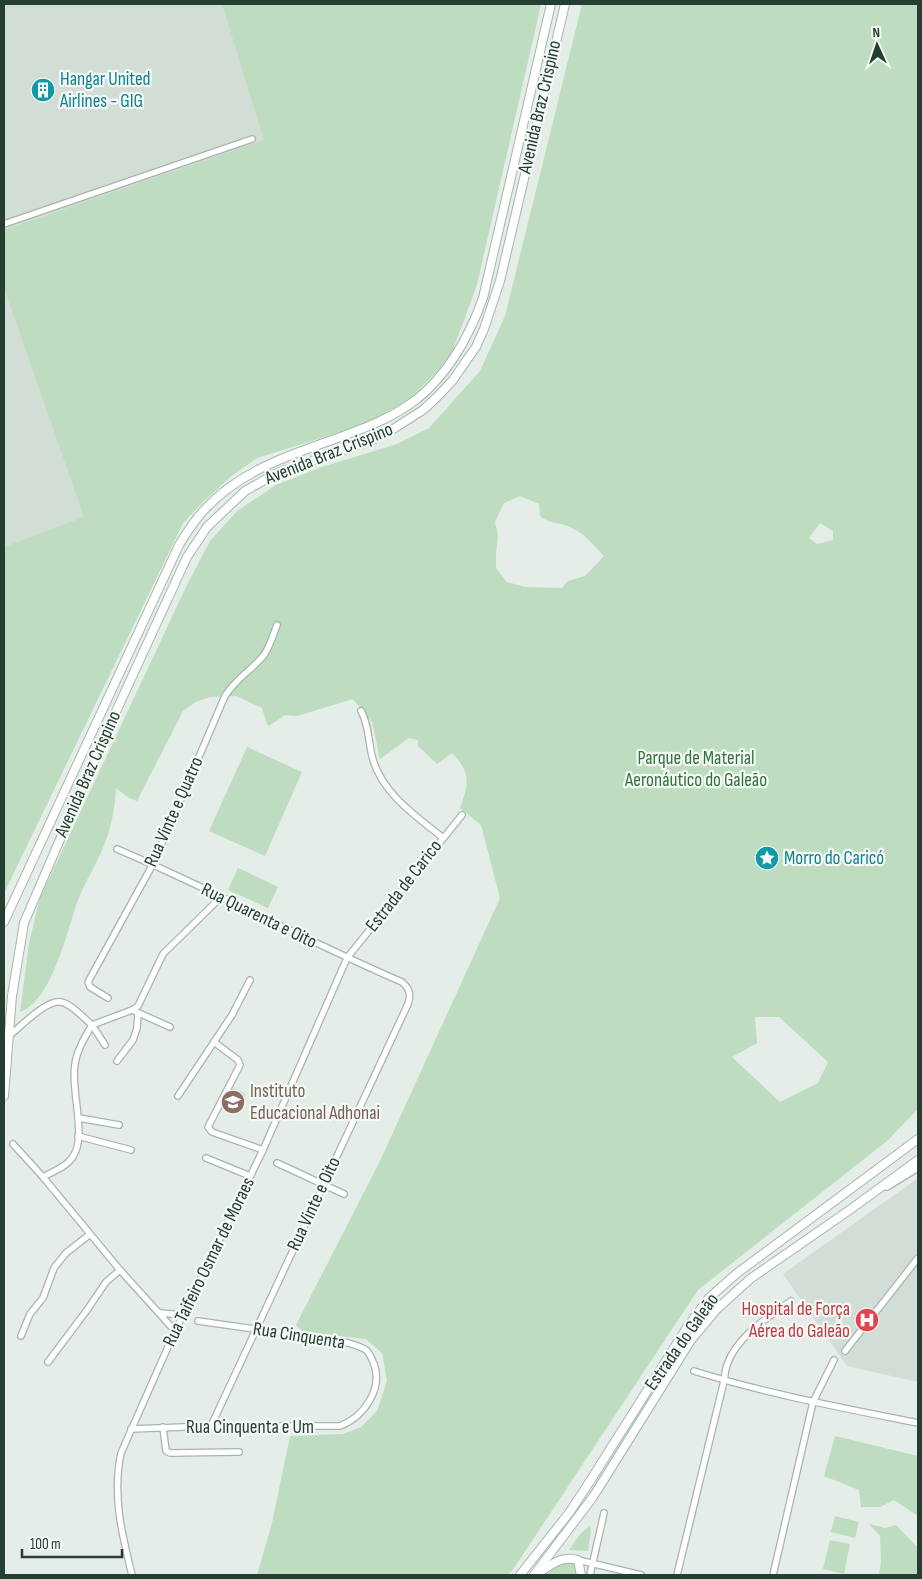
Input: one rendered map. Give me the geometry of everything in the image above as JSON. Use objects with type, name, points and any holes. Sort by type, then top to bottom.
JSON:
[{"type":"main road","name":"Avenida Braz Crispino","points":[[4,922],[173,557],[191,527],[206,508],[239,481],[273,462],[373,425],[399,410],[431,386],[445,371],[456,354],[476,317],[483,298],[551,4]]},
{"type":"main road","name":"Avenida Braz Crispino","points":[[4,1096],[18,955],[27,915],[102,742],[187,557],[208,527],[234,501],[260,482],[294,466],[372,440],[422,410],[447,386],[476,347],[490,314],[500,281],[565,4]]},
{"type":"main road","points":[[4,1018],[9,1034]]},
{"type":"main road","name":"Estrada do Galeão","points":[[520,1575],[563,1521],[585,1489],[688,1326],[709,1298],[736,1274],[918,1139]]},
{"type":"main road","name":"Estrada do Galeão","points":[[534,1575],[594,1497],[679,1359],[705,1323],[731,1295],[750,1279],[851,1210],[918,1160]]},
{"type":"main road","points":[[534,1575],[562,1559],[569,1558],[578,1560],[581,1573]]},
{"type":"street","points":[[4,224],[252,139]]},
{"type":"street","name":"Rua Vinte e Quatro","points":[[108,998],[90,987],[88,982],[153,864],[225,696],[235,682],[263,655],[270,645],[277,625]]},
{"type":"street","points":[[361,711],[367,720],[372,758],[384,784],[402,805],[443,838]]},
{"type":"street","name":"Estrada de Carico","points":[[347,958],[462,815]]},
{"type":"street","name":"Rua Quarenta e Oito","points":[[117,849],[153,864],[347,958],[402,982]]},
{"type":"street","points":[[42,1177],[72,1159],[78,1146],[79,1118],[74,1089],[74,1065],[80,1047],[92,1025],[138,1006],[163,954],[221,897]]},
{"type":"street","name":"Rua Taifeiro Osmar de Moraes","points":[[132,1575],[122,1534],[117,1493],[120,1453],[182,1315],[263,1150],[347,958]]},
{"type":"street","points":[[178,1096],[232,1015],[250,980]]},
{"type":"street","name":"Rua Vinte e Oito","points":[[211,1426],[408,1004],[410,994],[407,986],[402,982]]},
{"type":"street","points":[[9,1034],[46,1006],[56,1002],[67,1004],[92,1025],[105,1045]]},
{"type":"street","points":[[132,1010],[170,1027]]},
{"type":"street","points":[[117,1061],[133,1040],[137,1028],[138,1014]]},
{"type":"street","points":[[214,1042],[238,1060],[240,1065],[210,1122],[209,1130],[263,1150]]},
{"type":"street","points":[[79,1118],[119,1125]]},
{"type":"street","points":[[78,1136],[130,1150]]},
{"type":"street","points":[[13,1144],[89,1235],[175,1331]]},
{"type":"street","points":[[206,1158],[250,1176]]},
{"type":"street","points":[[277,1163],[344,1194]]},
{"type":"street","points":[[851,1210],[918,1168]]},
{"type":"street","points":[[21,1336],[30,1314],[42,1301],[54,1268],[66,1253],[89,1235]]},
{"type":"street","points":[[845,1351],[918,1258]]},
{"type":"street","points":[[48,1362],[106,1282],[120,1270]]},
{"type":"street","points":[[677,1575],[727,1365],[736,1348],[752,1331],[791,1301]]},
{"type":"street","points":[[160,1313],[182,1315]]},
{"type":"street","name":"Rua Cinquenta","points":[[198,1321],[345,1342],[366,1350],[373,1361],[376,1376],[373,1391],[364,1410]]},
{"type":"street","points":[[774,1575],[813,1402],[834,1360]]},
{"type":"street","points":[[694,1371],[813,1402],[918,1423]]},
{"type":"street","name":"Rua Cinquenta e Um","points":[[131,1429],[211,1426],[340,1426],[356,1418],[364,1410]]},
{"type":"street","points":[[163,1427],[166,1451],[170,1453],[239,1452]]},
{"type":"street","points":[[590,1575],[604,1513]]},
{"type":"street","points":[[578,1560],[641,1575]]},
{"type":"street","points":[[581,1573],[593,1564]]},
{"type":"shaded area","points":[[4,4],[541,4],[477,284],[462,327],[410,399],[291,447],[257,458],[230,477],[183,523],[4,893]]},
{"type":"shaded area","name":"Instituto Educacional Adhonai","points":[[230,1086],[246,1094],[237,1112],[221,1105]]},
{"type":"shaded area","name":"Hospital de Força Aérea do Galeão","points":[[918,1178],[918,1382],[847,1366],[783,1274]]},
{"type":"green space","points":[[222,4],[541,4],[477,284],[450,358],[410,399],[363,425],[257,458],[230,477],[183,523],[4,893],[4,547],[84,517],[4,288],[4,230],[264,140]]},
{"type":"green space","name":"Parque de Material Aeronáutico do Galeão","points":[[582,4],[918,4],[918,1109],[887,1141],[698,1290],[512,1571],[507,1575],[257,1575],[272,1523],[290,1436],[343,1434],[361,1427],[377,1411],[387,1381],[382,1353],[366,1339],[303,1332],[296,1325],[380,1161],[500,898],[481,825],[460,808],[466,785],[463,766],[452,753],[437,764],[418,746],[418,740],[409,738],[380,759],[372,722],[353,699],[297,716],[285,715],[269,726],[262,708],[236,696],[210,697],[196,702],[183,711],[137,801],[129,798],[116,788],[115,803],[106,841],[78,900],[57,963],[41,994],[32,1005],[20,1012],[29,943],[40,898],[187,585],[210,541],[237,511],[276,485],[322,467],[397,444],[429,428],[480,371],[505,316]],"holes":[[[520,496],[539,504],[540,516],[566,525],[581,533],[604,556],[585,576],[568,581],[562,588],[525,587],[507,582],[496,568],[498,536],[495,522],[504,503]],[[820,523],[833,531],[833,540],[817,544],[809,538]],[[755,1017],[779,1017],[828,1062],[818,1083],[780,1102],[732,1057],[757,1043]]]},
{"type":"green space","points":[[247,747],[302,772],[265,856],[209,831]]},
{"type":"green space","points":[[238,868],[278,887],[268,908],[228,890]]},
{"type":"green space","points":[[835,1436],[918,1456],[918,1516],[894,1500],[880,1507],[861,1507],[859,1490],[824,1476]]},
{"type":"green space","points":[[835,1516],[859,1522],[855,1538],[831,1532]]},
{"type":"green space","points":[[869,1524],[885,1528],[896,1525],[918,1548],[918,1575],[879,1575],[881,1562],[880,1536]]},
{"type":"green space","points":[[590,1526],[588,1551],[569,1550],[581,1533]]},
{"type":"green space","points":[[830,1540],[850,1544],[844,1574],[823,1569]]},
{"type":"green space","points":[[565,1562],[576,1565],[578,1575],[546,1575],[557,1565]]},
{"type":"place","name":"Hangar United Airlines - GIG","points":[[43,90]]},
{"type":"place","name":"Morro do Caricó","points":[[767,858]]},
{"type":"place","name":"Instituto Educacional Adhonai","points":[[233,1102]]},
{"type":"place","name":"Hospital de Força Aérea do Galeão","points":[[867,1320]]}]
